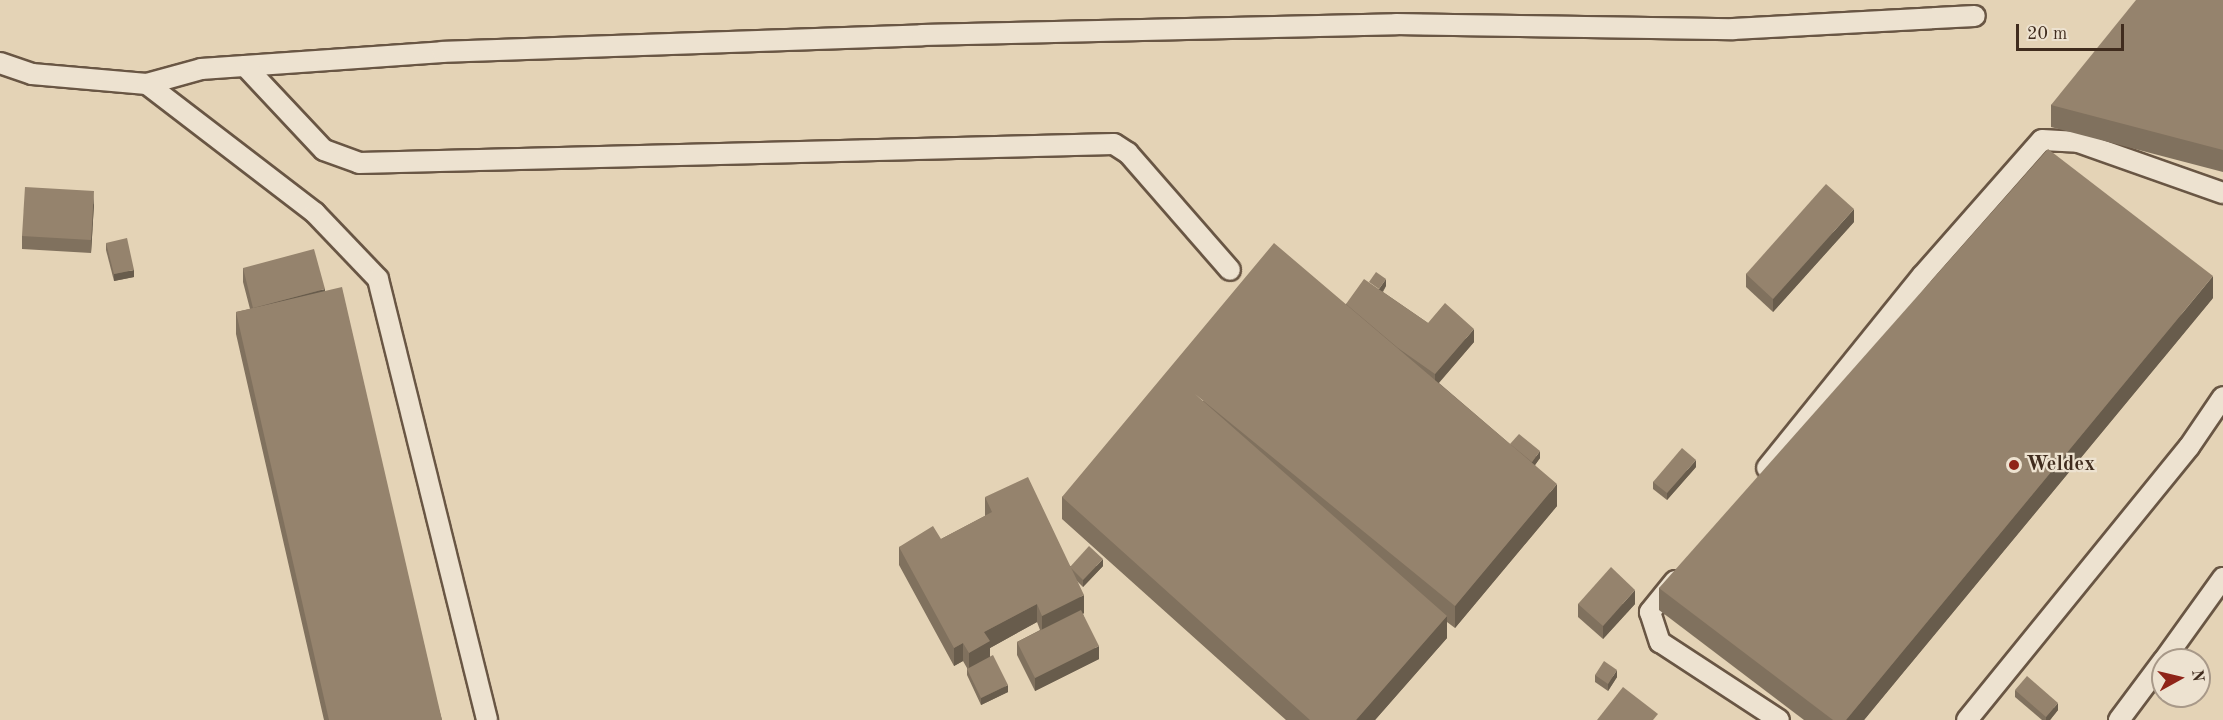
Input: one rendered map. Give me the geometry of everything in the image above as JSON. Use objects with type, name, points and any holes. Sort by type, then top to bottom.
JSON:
[{"type":"lane","points":[[0,63],[32,74],[147,84],[201,69],[442,52],[910,35],[1396,24],[1733,29],[1975,16]]},
{"type":"lane","points":[[245,66],[324,150],[359,163],[1114,144],[1128,153],[1230,270]]},
{"type":"lane","points":[[147,84],[315,213],[378,279],[488,720]]},
{"type":"lane","points":[[1753,485],[1922,276],[2042,141],[2078,142],[2223,193]]},
{"type":"lane","points":[[1967,720],[2182,456],[2223,397]]},
{"type":"lane","points":[[1687,567],[1650,612],[1660,642],[1779,720]]},
{"type":"lane","points":[[2173,648],[2223,578]]},
{"type":"lane","points":[[2119,720],[2151,678]]},
{"type":"building","points":[[2136,0],[2223,0],[2223,150],[2051,105]]},
{"type":"building","points":[[2048,149],[2213,276],[1846,720],[1833,720],[1659,588]]},
{"type":"building","points":[[1826,184],[1854,209],[1773,299],[1746,274]]},
{"type":"building","points":[[25,187],[94,191],[91,240],[22,236]]},
{"type":"building","points":[[127,238],[134,270],[114,274],[106,243]]},
{"type":"building","points":[[1274,243],[1557,484],[1455,606],[1195,394],[1447,616],[1356,720],[1310,720],[1062,497]]},
{"type":"building","points":[[314,249],[325,289],[253,308],[243,268]]},
{"type":"building","points":[[1376,272],[1386,279],[1379,289],[1369,282]]},
{"type":"building","points":[[1364,279],[1428,323],[1445,303],[1474,329],[1435,374],[1398,348],[1346,304]]},
{"type":"building","points":[[342,287],[442,720],[329,720],[236,312]]},
{"type":"building","points":[[1519,434],[1540,451],[1532,462],[1510,444]]},
{"type":"building","points":[[1682,448],[1696,460],[1667,493],[1653,482]]},
{"type":"building","points":[[1028,477],[1084,595],[1042,616],[1037,604],[984,632],[990,641],[969,653],[963,643],[954,648],[899,547],[933,526],[941,539],[992,512],[985,497]]},
{"type":"building","points":[[1089,546],[1103,559],[1083,580],[1070,567]]},
{"type":"building","points":[[1611,567],[1635,590],[1603,626],[1578,604]]},
{"type":"building","points":[[1081,610],[1099,646],[1035,678],[1017,642]]},
{"type":"building","points":[[993,655],[1008,685],[981,698],[967,669]]},
{"type":"building","points":[[1604,661],[1617,670],[1608,684],[1595,675]]},
{"type":"building","points":[[2027,676],[2058,703],[2046,717],[2015,690]]},
{"type":"building","points":[[1623,687],[1658,714],[1653,720],[1597,720]]},
{"type":"place","name":"Weldex","points":[[2014,465]]}]
